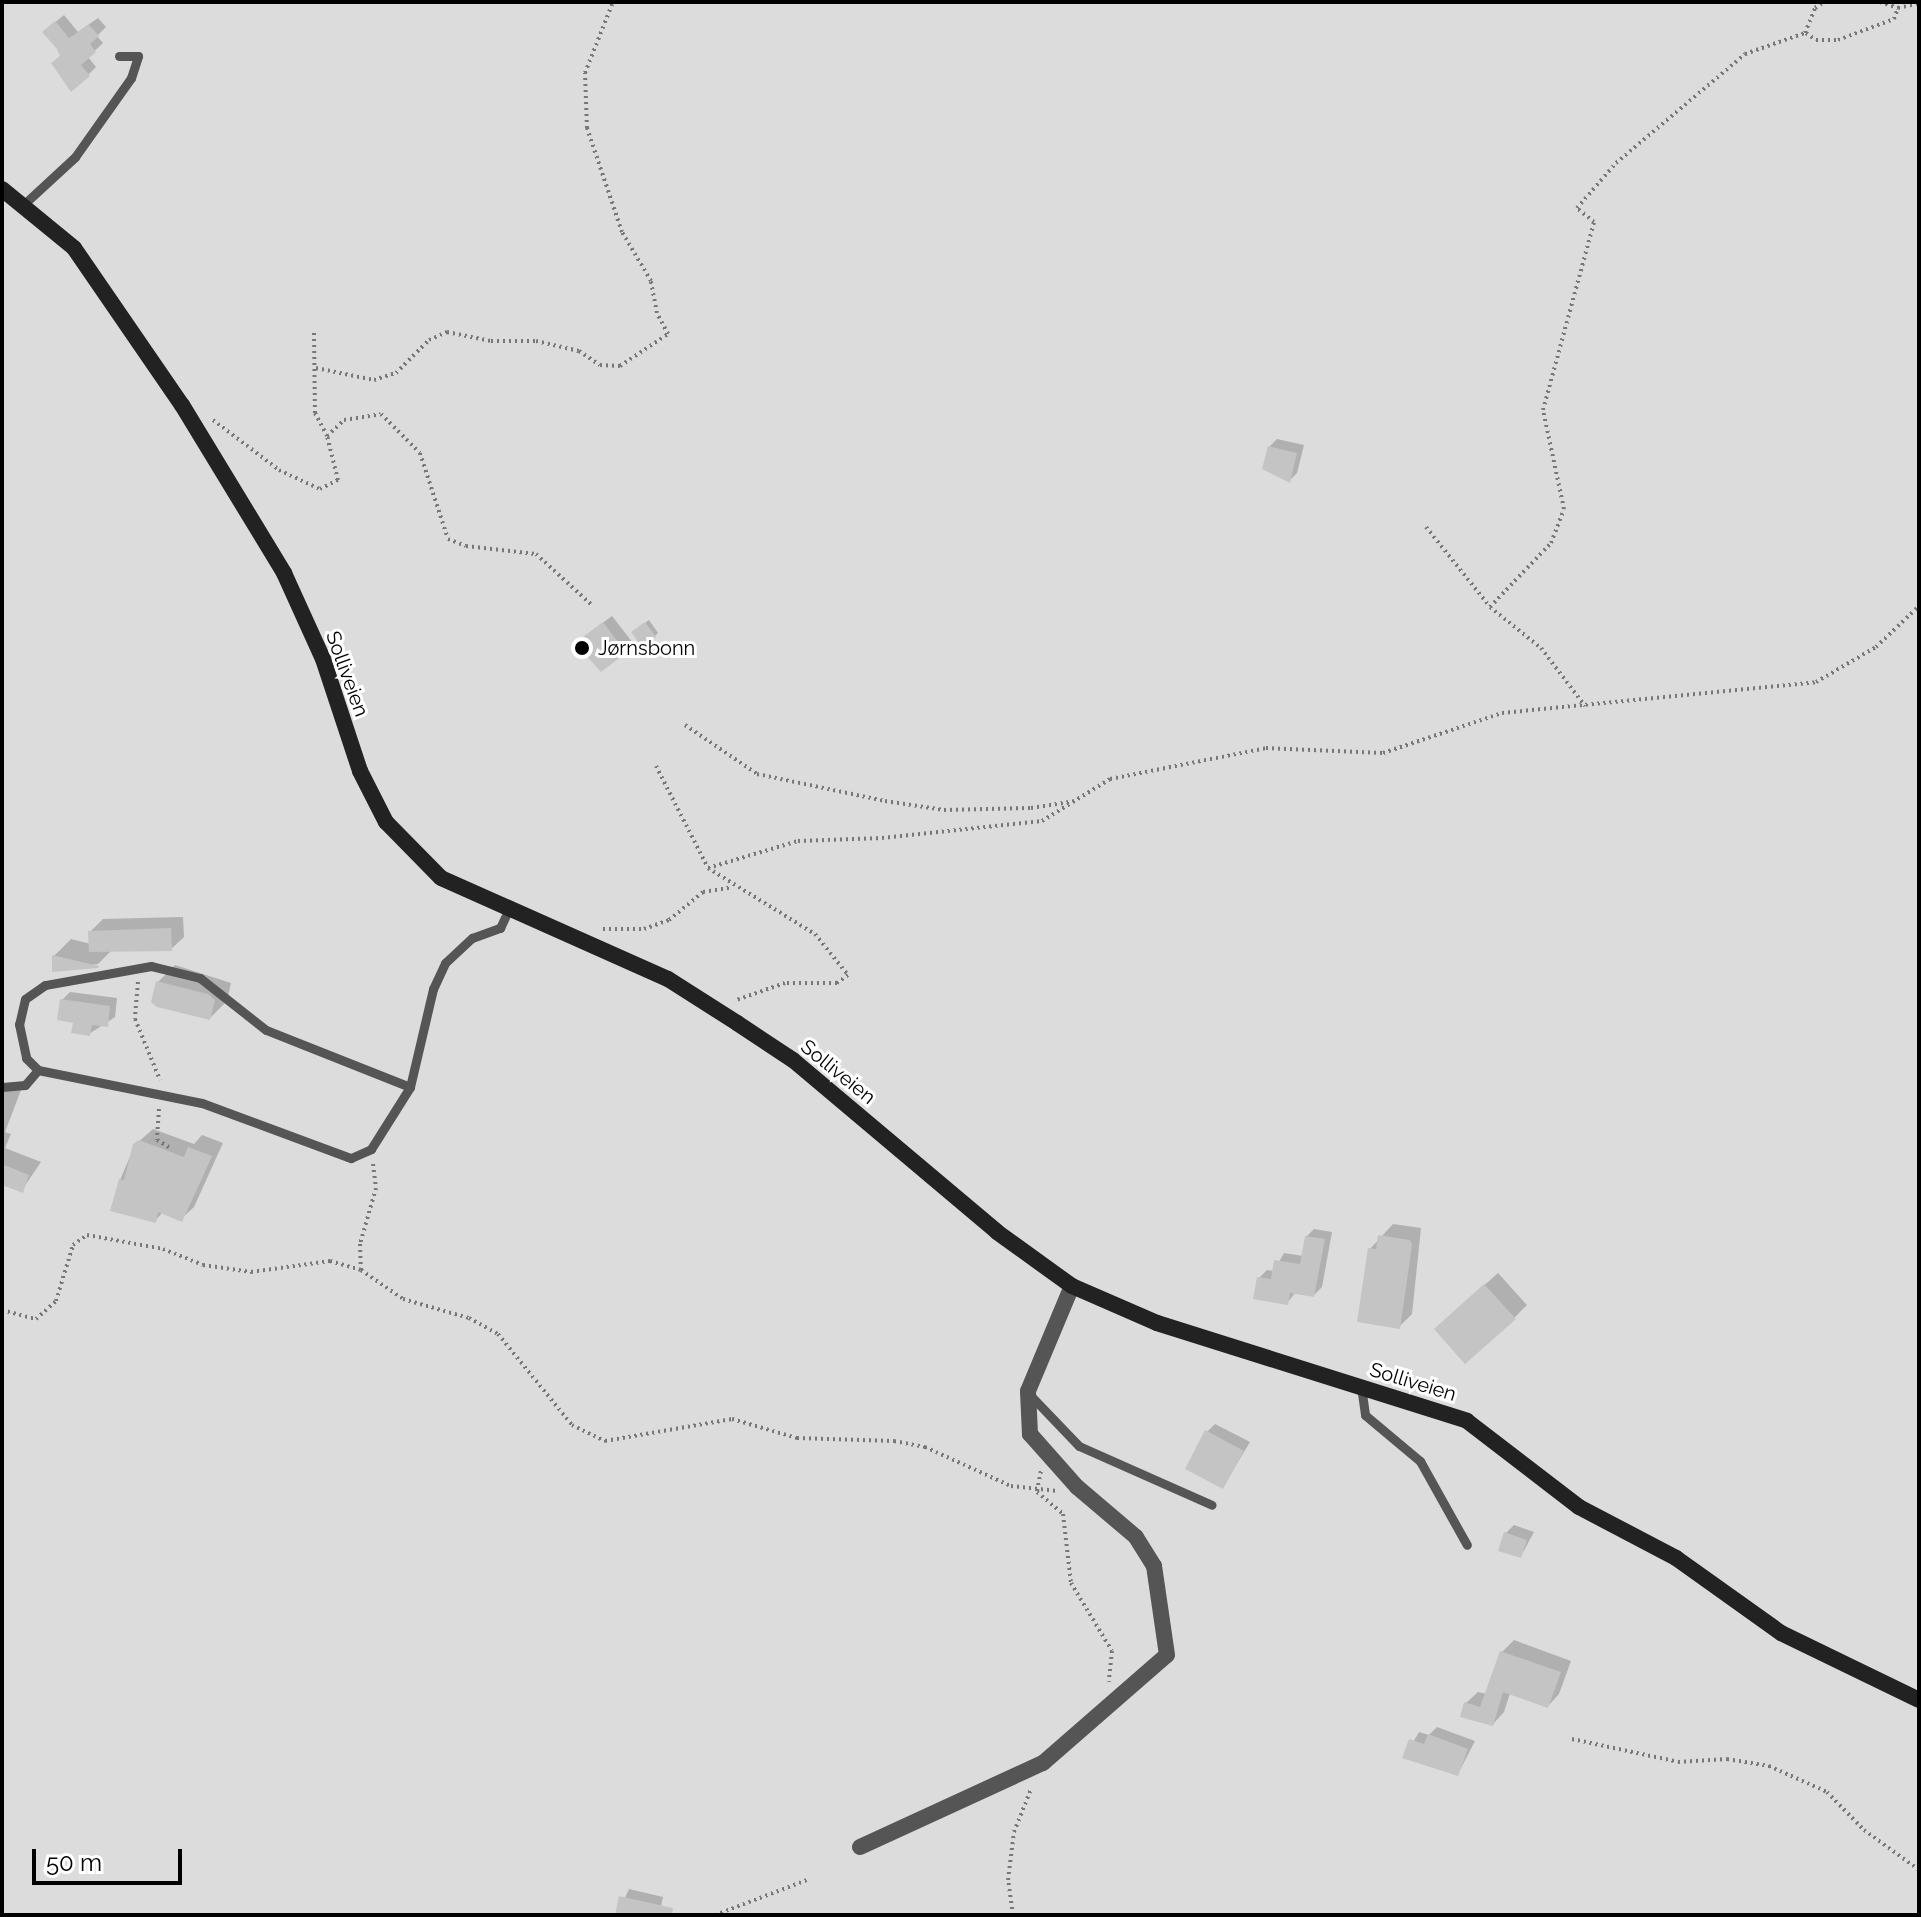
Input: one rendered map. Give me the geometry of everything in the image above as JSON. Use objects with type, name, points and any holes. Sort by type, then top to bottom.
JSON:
[{"type":"street","name":"Solliveien","points":[[2,189],[74,248],[182,405],[284,573],[323,659],[360,771],[386,822],[441,878],[508,911],[561,929],[668,979],[714,1008],[793,1060],[997,1232],[1072,1286],[1157,1323],[1467,1421],[1579,1507],[1676,1558],[1781,1633],[1919,1700]]},
{"type":"street","points":[[860,1847],[1043,1763],[1167,1655],[1163,1601],[1154,1566],[1136,1537],[1068,1478],[1030,1434],[1028,1391],[1072,1286]]},
{"type":"lane","points":[[23,205],[75,157],[131,78],[138,56],[119,56]]},
{"type":"lane","points":[[410,1087],[266,1030],[200,978],[137,968],[45,985],[25,999],[20,1041],[38,1070],[160,1100],[202,1103],[351,1158],[371,1149],[410,1087],[433,989],[445,963],[472,938],[500,928],[508,911]]},
{"type":"lane","points":[[2,1087],[25,1085],[38,1070]]},
{"type":"lane","points":[[1361,1386],[1365,1415],[1420,1461],[1467,1545]]},
{"type":"lane","points":[[1028,1391],[1079,1446],[1212,1505]]},
{"type":"path","points":[[316,368],[374,380],[396,373],[429,340],[447,332],[491,341],[536,341],[579,351],[600,365],[620,366],[668,334],[657,313],[651,281],[622,232],[587,128],[585,73],[613,2]]},
{"type":"path","points":[[1490,607],[1551,543],[1564,509],[1543,410],[1594,222],[1577,208],[1616,163],[1745,54],[1805,33],[1815,8],[1824,2]]},
{"type":"path","points":[[1880,2],[1898,8],[1919,3]]},
{"type":"path","points":[[1805,33],[1816,40],[1838,40],[1894,19],[1898,8]]},
{"type":"path","points":[[182,405],[201,410],[279,470],[320,489],[338,480],[327,436],[315,413],[314,333]]},
{"type":"path","points":[[327,436],[344,420],[381,414],[420,453],[448,539],[466,546],[536,554],[593,606]]},
{"type":"path","points":[[1426,527],[1490,607],[1541,648],[1585,706]]},
{"type":"path","points":[[708,868],[798,841],[1042,821],[1110,779],[1266,748],[1383,753],[1502,713],[1816,682],[1876,647],[1919,606]]},
{"type":"path","points":[[685,725],[757,774],[885,801],[944,810],[1031,808],[1077,801]]},
{"type":"path","points":[[656,766],[708,868],[733,887],[815,934],[848,975],[837,983],[785,983],[714,1008]]},
{"type":"path","points":[[592,926],[644,929],[669,920],[703,892],[733,887]]},
{"type":"path","points":[[137,968],[135,1019],[160,1076],[160,1100]]},
{"type":"path","points":[[158,1113],[157,1140],[172,1149]]},
{"type":"path","points":[[361,1270],[360,1244],[376,1188],[371,1149]]},
{"type":"path","points":[[2,1310],[36,1319],[56,1301],[73,1245],[87,1235],[163,1249],[203,1265],[251,1272],[330,1261],[361,1270],[403,1299],[469,1318],[498,1334],[572,1425],[605,1441],[732,1419],[797,1438],[894,1441],[925,1447],[1011,1486],[1037,1491],[1063,1514],[1071,1583],[1112,1651],[1112,1669],[1099,1715]]},
{"type":"path","points":[[1572,1739],[1678,1762],[1727,1759],[1769,1766],[1827,1792],[1864,1830],[1919,1870]]},
{"type":"path","points":[[1013,1915],[1008,1880],[1014,1832],[1043,1763]]},
{"type":"path","points":[[715,1915],[807,1880]]},
{"type":"shaded area","points":[[2,2],[1919,2],[1919,1915],[2,1915]]},
{"type":"building","points":[[55,21],[69,38],[89,25],[99,36],[90,44],[96,52],[81,65],[90,76],[71,92],[51,63],[60,56],[57,49],[42,32]]},
{"type":"building","points":[[1268,446],[1297,453],[1290,483],[1262,469]]},
{"type":"building","points":[[603,622],[626,653],[601,672],[575,643]]},
{"type":"building","points":[[645,622],[656,637],[642,647],[631,632]]},
{"type":"building","points":[[171,928],[172,951],[89,952],[88,931]]},
{"type":"building","points":[[52,955],[99,966],[52,972]]},
{"type":"building","points":[[156,981],[208,994],[215,1000],[210,1020],[157,1007],[151,1002]]},
{"type":"building","points":[[60,999],[110,1006],[108,1027],[92,1025],[90,1036],[71,1033],[73,1023],[57,1020]]},
{"type":"building","points":[[139,1140],[184,1157],[188,1147],[212,1156],[182,1222],[158,1212],[156,1223],[110,1211],[119,1179],[124,1180],[133,1144]]},
{"type":"building","points":[[2,1164],[29,1175],[23,1193],[2,1185]]},
{"type":"building","points":[[1378,1235],[1410,1240],[1412,1245],[1400,1329],[1357,1322],[1368,1248],[1376,1249]]},
{"type":"building","points":[[1305,1236],[1325,1239],[1314,1297],[1290,1293],[1288,1305],[1253,1299],[1257,1277],[1271,1279],[1274,1260],[1300,1264]]},
{"type":"building","points":[[1484,1284],[1516,1319],[1465,1364],[1434,1329]]},
{"type":"building","points":[[1205,1430],[1244,1451],[1223,1489],[1185,1469]]},
{"type":"building","points":[[1504,1532],[1527,1540],[1521,1558],[1498,1551]]},
{"type":"building","points":[[1500,1651],[1561,1672],[1548,1708],[1503,1692],[1493,1726],[1460,1717],[1464,1702],[1480,1707]]},
{"type":"building","points":[[1428,1734],[1468,1749],[1458,1776],[1402,1758],[1409,1739],[1424,1744]]},
{"type":"building","points":[[619,1896],[673,1908],[672,1915],[615,1915]]},
{"type":"place","name":"Jørnsbonn","points":[[582,648]]}]
